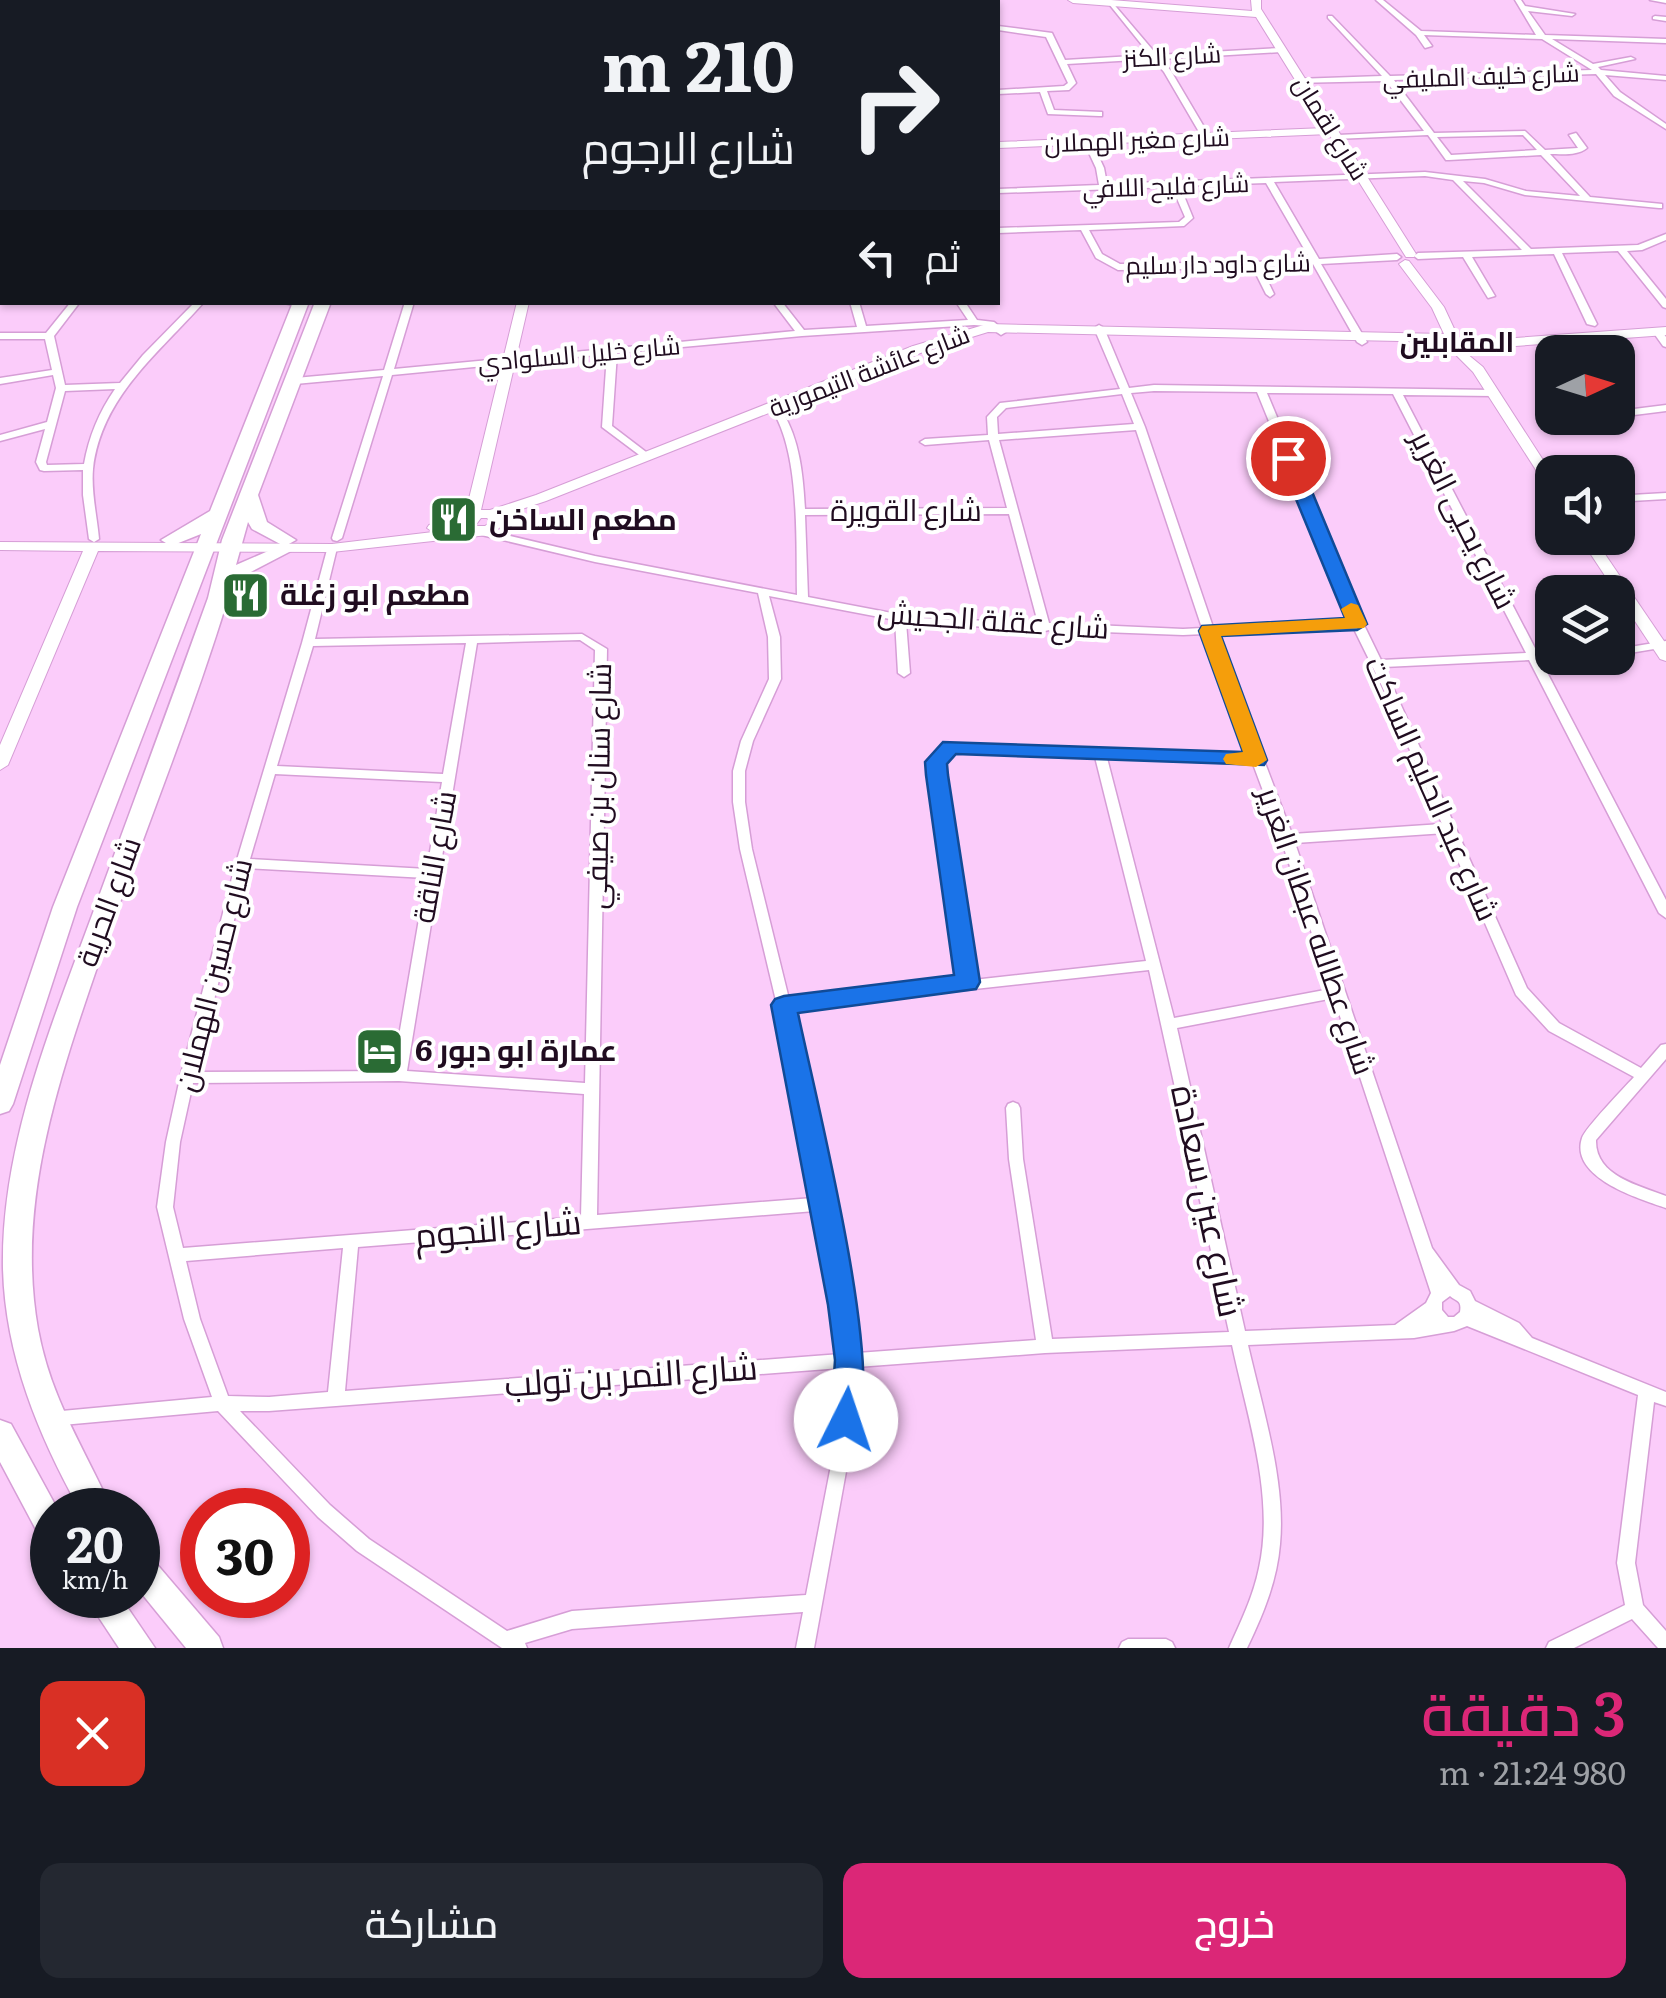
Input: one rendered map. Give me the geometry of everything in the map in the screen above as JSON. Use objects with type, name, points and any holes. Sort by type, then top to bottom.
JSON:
[{"type":"highway","name":"شارع الحرية","points":[[85,1488],[49,1420],[32,1372],[21,1319],[16,1264],[22,1194],[68,1015],[218,598],[219,512],[300,305]]},
{"type":"highway","name":"شارع الحرية","points":[[0,1104],[65,907],[186,590],[249,496],[322,305]]},
{"type":"highway","points":[[218,598],[240,570],[284,545],[259,524],[249,496]]},
{"type":"highway","points":[[186,590],[181,565],[167,544],[202,526],[219,512]]},
{"type":"highway","points":[[0,1433],[30,1488]]},
{"type":"highway","points":[[160,1593],[206,1648]]},
{"type":"highway","points":[[117,1618],[139,1648]]},
{"type":"street","points":[[1072,0],[1213,10],[1255,8]]},
{"type":"street","points":[[1379,0],[1420,33],[1428,46]]},
{"type":"street","points":[[1652,0],[1666,1]]},
{"type":"street","points":[[1111,3],[1155,56],[1206,137]]},
{"type":"street","points":[[1520,4],[1572,14]]},
{"type":"street","points":[[1520,4],[1540,35],[1595,69],[1610,88],[1655,120],[1666,123]]},
{"type":"street","name":"شارع لقمان","points":[[1255,8],[1535,458]]},
{"type":"street","points":[[1330,17],[1389,79],[1449,158],[1546,155],[1583,148],[1572,135]]},
{"type":"street","points":[[1655,18],[1666,19]]},
{"type":"street","points":[[1000,28],[1046,33],[1064,62],[1072,85],[1000,92]]},
{"type":"street","points":[[1420,33],[1666,40]]},
{"type":"street","name":"شارع الكنز","points":[[1064,62],[1278,50]]},
{"type":"street","points":[[1595,69],[1630,59]]},
{"type":"street","name":"شارع خليف المليفي","points":[[1299,81],[1595,69],[1666,78]]},
{"type":"street","points":[[1042,90],[1051,112],[1099,114]]},
{"type":"street","points":[[1333,134],[1524,133],[1587,198]]},
{"type":"street","name":"شارع مغير الهملان","points":[[1000,145],[1333,134]]},
{"type":"street","points":[[1088,142],[1100,168],[1103,187]]},
{"type":"street","points":[[1455,177],[1530,253]]},
{"type":"street","points":[[1270,182],[1455,177],[1524,192],[1659,206]]},
{"type":"street","name":"شارع فليح اللافي","points":[[1000,192],[1270,182],[1361,340]]},
{"type":"street","points":[[1000,231],[1186,223],[1189,218],[1175,185]]},
{"type":"street","name":"شارع داود دار سليم","points":[[1084,229],[1099,256],[1118,266],[1256,265],[1621,249],[1647,247],[1666,236]]},
{"type":"street","points":[[1621,249],[1666,305]]},
{"type":"street","points":[[1557,252],[1592,324]]},
{"type":"street","points":[[1467,256],[1491,296]]},
{"type":"street","points":[[1256,265],[1270,294]]},
{"type":"street","points":[[1648,282],[1666,280]]},
{"type":"street","points":[[48,336],[74,305]]},
{"type":"street","points":[[2,756],[92,544],[88,467],[102,416],[123,386],[197,305]]},
{"type":"street","name":"شارع حسين الهملان","points":[[222,1403],[192,1319],[176,1255],[165,1207],[167,1177],[187,1078],[242,863],[334,543],[409,305]]},
{"type":"street","points":[[0,546],[334,543],[484,522],[483,478],[522,305]]},
{"type":"street","points":[[780,305],[802,332]]},
{"type":"street","points":[[855,305],[862,328]]},
{"type":"street","points":[[962,305],[974,322]]},
{"type":"street","name":"شارع خليل السلوادي","points":[[294,381],[802,332],[974,322],[999,330]]},
{"type":"street","name":"شارع عائشة التيمورية","points":[[484,522],[918,349],[999,330],[1460,342],[1663,336]]},
{"type":"street","name":"شارع عائشة التيمورية","points":[[484,522],[923,355],[999,330]]},
{"type":"street","name":"شارع عطالله عبطان الغرير","points":[[1099,330],[1140,426],[1209,631],[1287,838],[1336,993],[1428,1253],[1429,1270],[1442,1298]]},
{"type":"street","points":[[0,336],[48,336]]},
{"type":"street","points":[[48,336],[60,388],[41,466],[88,467]]},
{"type":"street","points":[[612,352],[607,427],[646,457]]},
{"type":"street","points":[[0,382],[55,372]]},
{"type":"street","points":[[60,388],[123,386]]},
{"type":"street","points":[[1044,628],[993,436],[992,417],[1004,405],[1125,389],[1494,394]]},
{"type":"street","name":"شارع عبد الحليم الساكت","points":[[1262,390],[1357,624],[1451,828],[1506,964],[1535,1010],[1554,1027],[1644,1076]]},
{"type":"street","name":"شارع يحيى الغرير","points":[[1397,393],[1666,913]]},
{"type":"street","points":[[1635,412],[1666,408]]},
{"type":"street","points":[[778,413],[788,425],[800,512],[803,600]]},
{"type":"street","points":[[0,438],[51,424]]},
{"type":"street","points":[[925,442],[1140,426]]},
{"type":"street","points":[[1635,498],[1666,496]]},
{"type":"street","name":"شارع القويرة","points":[[800,512],[1012,511]]},
{"type":"street","name":"شارع عقلة الجحيش","points":[[484,522],[515,541],[900,619],[1044,628],[1209,631],[1357,624]]},
{"type":"street","points":[[0,537],[92,544]]},
{"type":"street","points":[[1599,555],[1663,649]]},
{"type":"street","points":[[763,593],[774,637],[775,679],[738,771],[739,802],[746,850],[784,1005],[850,1360],[846,1420],[805,1648]]},
{"type":"street","points":[[900,619],[904,673]]},
{"type":"street","name":"شارع سنان بن صيفي","points":[[308,642],[582,637],[597,643],[603,655],[589,1220]]},
{"type":"street","name":"شارع الناقة","points":[[399,1076],[472,638]]},
{"type":"street","points":[[1635,651],[1663,649]]},
{"type":"street","points":[[1378,664],[1534,656]]},
{"type":"street","points":[[967,982],[936,762],[951,747],[1256,760]]},
{"type":"street","name":"شارع عين سعادة","points":[[1100,754],[1170,1024],[1275,1518],[1274,1550],[1267,1580],[1238,1648]]},
{"type":"street","points":[[269,770],[448,778]]},
{"type":"street","points":[[1287,838],[1451,828]]},
{"type":"street","points":[[242,863],[431,874]]},
{"type":"street","points":[[784,1005],[967,982],[1153,965]]},
{"type":"street","points":[[1170,1024],[1336,993]]},
{"type":"street","points":[[1666,1049],[1589,1138],[1587,1148],[1590,1160],[1608,1178],[1666,1202]]},
{"type":"street","points":[[187,1078],[399,1076],[593,1089]]},
{"type":"street","points":[[1014,1108],[1016,1159],[1045,1346]]},
{"type":"street","name":"شارع النجوم","points":[[176,1255],[820,1204]]},
{"type":"street","points":[[336,1398],[351,1242]]},
{"type":"street","points":[[1442,1298],[1462,1316]]},
{"type":"street","points":[[1442,1298],[1462,1316],[1509,1338],[1525,1340],[1666,1399]]},
{"type":"street","name":"شارع النمر بن تولب","points":[[1394,1332],[1442,1298]]},
{"type":"street","name":"شارع النمر بن تولب","points":[[49,1420],[222,1403],[269,1404],[1045,1346],[1429,1330],[1462,1316]]},
{"type":"street","points":[[1647,1390],[1626,1563],[1636,1609],[1666,1644]]},
{"type":"street","points":[[222,1403],[324,1511],[363,1545],[513,1644],[572,1620],[813,1603]]},
{"type":"street","points":[[1555,1648],[1636,1609]]},
{"type":"street","points":[[1128,1648],[1166,1648]]},
{"type":"slow traffic","points":[[1234,759],[1256,760],[1209,631],[1357,624],[1351,609]]},
{"type":"place","name":"مطعم الساخن","points":[[454,520]]},
{"type":"place","name":"مطعم ابو زغلة","points":[[245,595]]},
{"type":"place","name":"عمارة ابو دبور 6","points":[[380,1051]]},
{"type":"district","name":"المقابلين","points":[[1457,342]]},
{"type":"route","points":[[846,1420],[850,1360],[842,1305],[784,1005],[967,982],[936,762],[951,747],[1256,760],[1209,631],[1357,624],[1288,458]]}]
